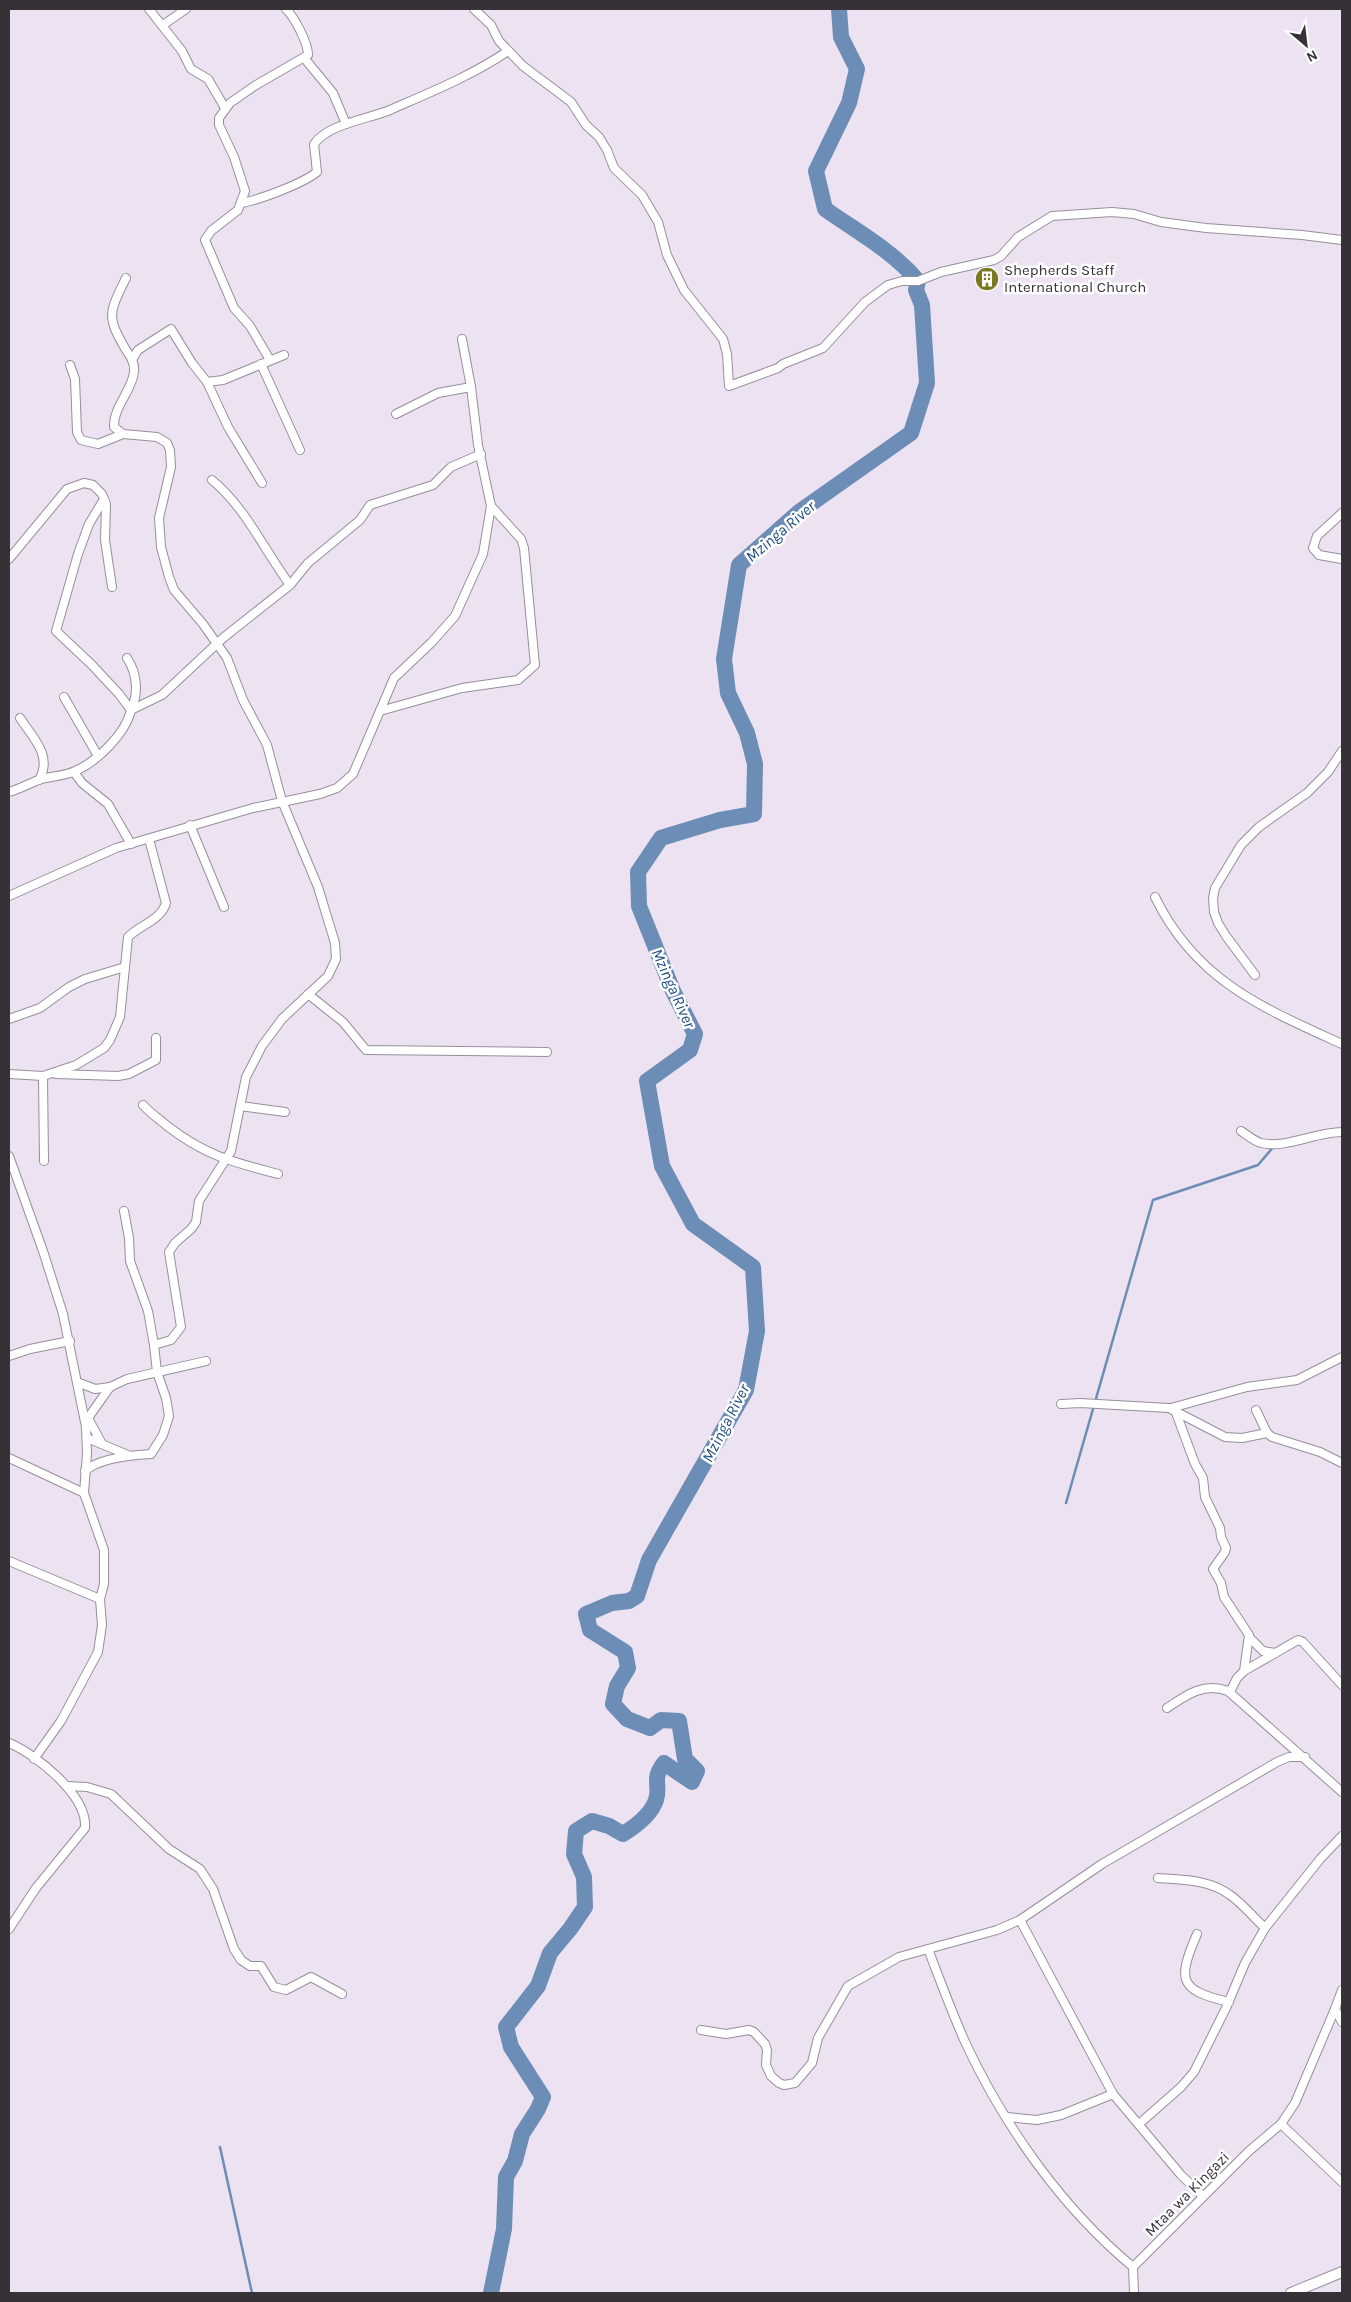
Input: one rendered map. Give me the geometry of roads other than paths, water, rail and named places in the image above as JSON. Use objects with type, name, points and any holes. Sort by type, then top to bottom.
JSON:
[{"type":"street","points":[[149,9],[163,25],[191,69],[208,79],[225,108]]},
{"type":"street","points":[[163,25],[186,9]]},
{"type":"street","points":[[270,360],[250,326],[234,308],[205,240],[211,231],[238,210],[245,191],[219,125],[219,118],[225,108],[256,85],[294,62],[305,59],[308,56],[308,48],[292,15],[286,9]]},
{"type":"street","points":[[474,9],[491,25],[508,51],[522,66],[571,102],[586,125],[599,137],[607,150],[614,168],[642,195],[658,222],[667,255],[684,290],[723,339],[727,354],[729,386],[778,368],[783,364],[823,348],[865,302],[888,285],[902,281],[918,281],[941,272],[994,260],[1001,256],[1018,237],[1052,216],[1112,212],[1134,214],[1161,222],[1206,228],[1342,240]]},
{"type":"street","points":[[242,203],[292,185],[317,172],[314,144],[318,138],[346,124],[388,111],[479,70],[508,51]]},
{"type":"street","points":[[305,59],[333,93],[346,124]]},
{"type":"street","points":[[126,278],[114,304],[111,320],[134,365],[133,380],[114,424],[118,432],[123,434],[156,437],[167,443],[170,450],[171,467],[160,510],[161,547],[174,590],[227,658],[243,700],[267,745],[282,801],[318,887],[336,952],[333,968],[320,985],[282,1019],[262,1046],[246,1077],[231,1151],[199,1201],[196,1222],[192,1229],[175,1243],[169,1252],[181,1327],[171,1340],[154,1345]]},
{"type":"street","points":[[132,360],[138,350],[171,329],[192,363],[207,382],[228,427],[262,483]]},
{"type":"street","points":[[9,896],[85,861],[131,844],[190,825],[332,790],[345,781],[357,768],[394,678],[432,642],[454,616],[483,554],[491,506],[480,454],[462,339]]},
{"type":"street","points":[[207,382],[223,380],[284,355]]},
{"type":"street","points":[[261,364],[300,450]]},
{"type":"street","points":[[70,365],[76,379],[77,432],[80,440],[98,444],[123,434]]},
{"type":"street","points":[[396,414],[438,393],[471,387]]},
{"type":"street","points":[[131,710],[162,695],[217,644],[290,585],[308,563],[360,520],[370,505],[433,485],[451,466],[480,454]]},
{"type":"street","points":[[212,480],[228,494],[239,508],[290,585]]},
{"type":"street","points":[[9,559],[67,489],[84,483],[93,485],[100,491],[104,499],[106,546],[112,587]]},
{"type":"street","points":[[104,499],[89,524],[78,554],[56,631],[92,665],[131,710]]},
{"type":"street","points":[[380,711],[462,688],[518,680],[535,665],[524,548],[520,539],[491,506]]},
{"type":"street","points":[[1342,513],[1317,536],[1313,548],[1319,555],[1342,559]]},
{"type":"street","points":[[9,792],[39,780],[74,772],[98,756],[119,734],[135,701],[136,678],[127,658]]},
{"type":"street","points":[[64,697],[98,756]]},
{"type":"street","points":[[20,718],[46,762],[39,780]]},
{"type":"street","points":[[1255,975],[1218,923],[1214,912],[1213,898],[1215,888],[1241,845],[1259,827],[1307,793],[1328,772],[1342,751]]},
{"type":"street","points":[[74,772],[82,783],[108,804],[131,844]]},
{"type":"street","points":[[190,825],[224,907]]},
{"type":"street","points":[[46,1075],[76,1065],[104,1048],[120,1017],[128,937],[159,915],[164,910],[166,903],[149,839]]},
{"type":"street","points":[[1155,897],[1180,940],[1226,984],[1278,1015],[1342,1044]]},
{"type":"street","points":[[9,1019],[40,1008],[69,987],[85,979],[125,967]]},
{"type":"street","points":[[308,994],[343,1022],[366,1050],[547,1052]]},
{"type":"street","points":[[9,1074],[118,1076],[129,1074],[156,1060],[156,1038]]},
{"type":"street","points":[[44,1161],[46,1075]]},
{"type":"street","points":[[143,1105],[191,1143],[226,1160],[278,1174]]},
{"type":"street","points":[[240,1106],[285,1112]]},
{"type":"street","points":[[1241,1131],[1258,1142],[1281,1144],[1322,1133],[1342,1132]]},
{"type":"street","points":[[9,1156],[43,1251],[70,1341],[77,1382],[87,1422],[84,1493],[104,1550],[104,1584],[100,1600],[102,1624],[98,1652],[61,1722],[34,1759]]},
{"type":"street","points":[[85,1471],[94,1465],[128,1456],[151,1454],[163,1435],[169,1416],[166,1398],[157,1372],[148,1311],[130,1261],[129,1238],[124,1211]]},
{"type":"street","points":[[9,1356],[70,1341]]},
{"type":"street","points":[[1061,1404],[1080,1403],[1172,1409],[1247,1387],[1297,1380],[1342,1357]]},
{"type":"street","points":[[87,1422],[110,1387],[118,1381],[206,1360]]},
{"type":"street","points":[[77,1382],[95,1389],[110,1387]]},
{"type":"street","points":[[1172,1409],[1225,1437],[1242,1438],[1267,1433]]},
{"type":"street","points":[[1172,1409],[1195,1464],[1203,1478],[1205,1497],[1220,1528],[1221,1537],[1226,1548],[1213,1569],[1221,1583],[1224,1597],[1237,1614],[1250,1638],[1263,1651],[1275,1653]]},
{"type":"street","points":[[1256,1410],[1267,1433],[1272,1437],[1320,1452],[1342,1463]]},
{"type":"street","points":[[87,1422],[102,1444]]},
{"type":"street","points":[[87,1438],[128,1456]]},
{"type":"street","points":[[9,1458],[84,1493]]},
{"type":"street","points":[[9,1561],[100,1600]]},
{"type":"street","points":[[1244,1671],[1250,1638]]},
{"type":"street","points":[[1230,1692],[1236,1680],[1244,1671],[1295,1641],[1303,1642],[1342,1685]]},
{"type":"street","points":[[1168,1708],[1185,1695],[1198,1690],[1216,1688],[1230,1692],[1342,1792]]},
{"type":"street","points":[[9,1743],[34,1759],[67,1786],[86,1817],[85,1828],[36,1888],[9,1929]]},
{"type":"street","points":[[701,2030],[726,2034],[748,2030],[754,2032],[765,2044],[767,2050],[766,2065],[771,2076],[779,2083],[790,2085],[795,2083],[812,2063],[818,2038],[848,1986],[899,1957],[997,1930],[1020,1920],[1102,1864],[1277,1762],[1289,1757],[1305,1757]]},
{"type":"street","points":[[67,1786],[87,1787],[111,1794],[169,1849],[200,1869],[214,1889],[234,1949],[241,1960],[250,1966],[261,1966],[274,1987],[286,1990],[311,1977],[342,1994]]},
{"type":"street","points":[[1139,2124],[1181,2087],[1194,2072],[1229,2002],[1245,1963],[1265,1928],[1321,1858],[1342,1836]]},
{"type":"street","points":[[1158,1878],[1195,1881],[1213,1886],[1231,1895],[1265,1928]]},
{"type":"street","points":[[1020,1920],[1113,2094],[1181,2175],[1203,2196]]},
{"type":"street","points":[[1197,1934],[1185,1964],[1184,1974],[1186,1980],[1204,1994],[1229,2002]]},
{"type":"street","points":[[928,1948],[966,2044],[1007,2117],[1052,2184],[1104,2242],[1134,2267],[1134,2293]]},
{"type":"street","name":"Mtaa wa Kingazi","points":[[1134,2267],[1249,2151],[1281,2124],[1294,2103],[1342,1990]]},
{"type":"street","points":[[1335,2009],[1342,2022]]},
{"type":"street","points":[[1007,2117],[1037,2120],[1061,2115],[1113,2094]]},
{"type":"street","points":[[1281,2124],[1342,2182]]},
{"type":"street","points":[[1291,2293],[1342,2272]]},
{"type":"waterway","name":"Mzinga River","points":[[491,2293],[504,2229],[506,2177],[515,2161],[522,2134],[538,2109],[543,2097],[511,2047],[506,2027],[538,1986],[550,1953],[585,1907],[584,1877],[574,1854],[576,1831],[592,1821],[609,1826],[623,1834],[651,1811],[657,1795],[658,1774],[664,1763],[692,1782],[697,1771],[685,1759],[679,1721],[661,1720],[650,1728],[627,1719],[613,1704],[617,1686],[628,1668],[625,1652],[590,1630],[586,1614],[612,1603],[629,1601],[637,1596],[649,1560],[746,1390],[757,1331],[753,1267],[693,1224],[662,1166],[647,1081],[690,1050],[695,1034],[673,991],[639,906],[638,872],[661,838],[720,820],[754,814],[755,764],[747,733],[728,693],[724,659],[739,565],[799,512],[911,433],[927,383],[922,305],[916,290],[918,281],[886,251],[825,209],[816,171],[849,103],[857,69],[841,37],[839,9]]},
{"type":"waterway","points":[[1066,1503],[1153,1200],[1258,1165],[1275,1145]]},
{"type":"waterway","points":[[220,2147],[252,2293]]},
{"type":"place","name":"Shepherds Staff International Church","points":[[987,279]]}]
